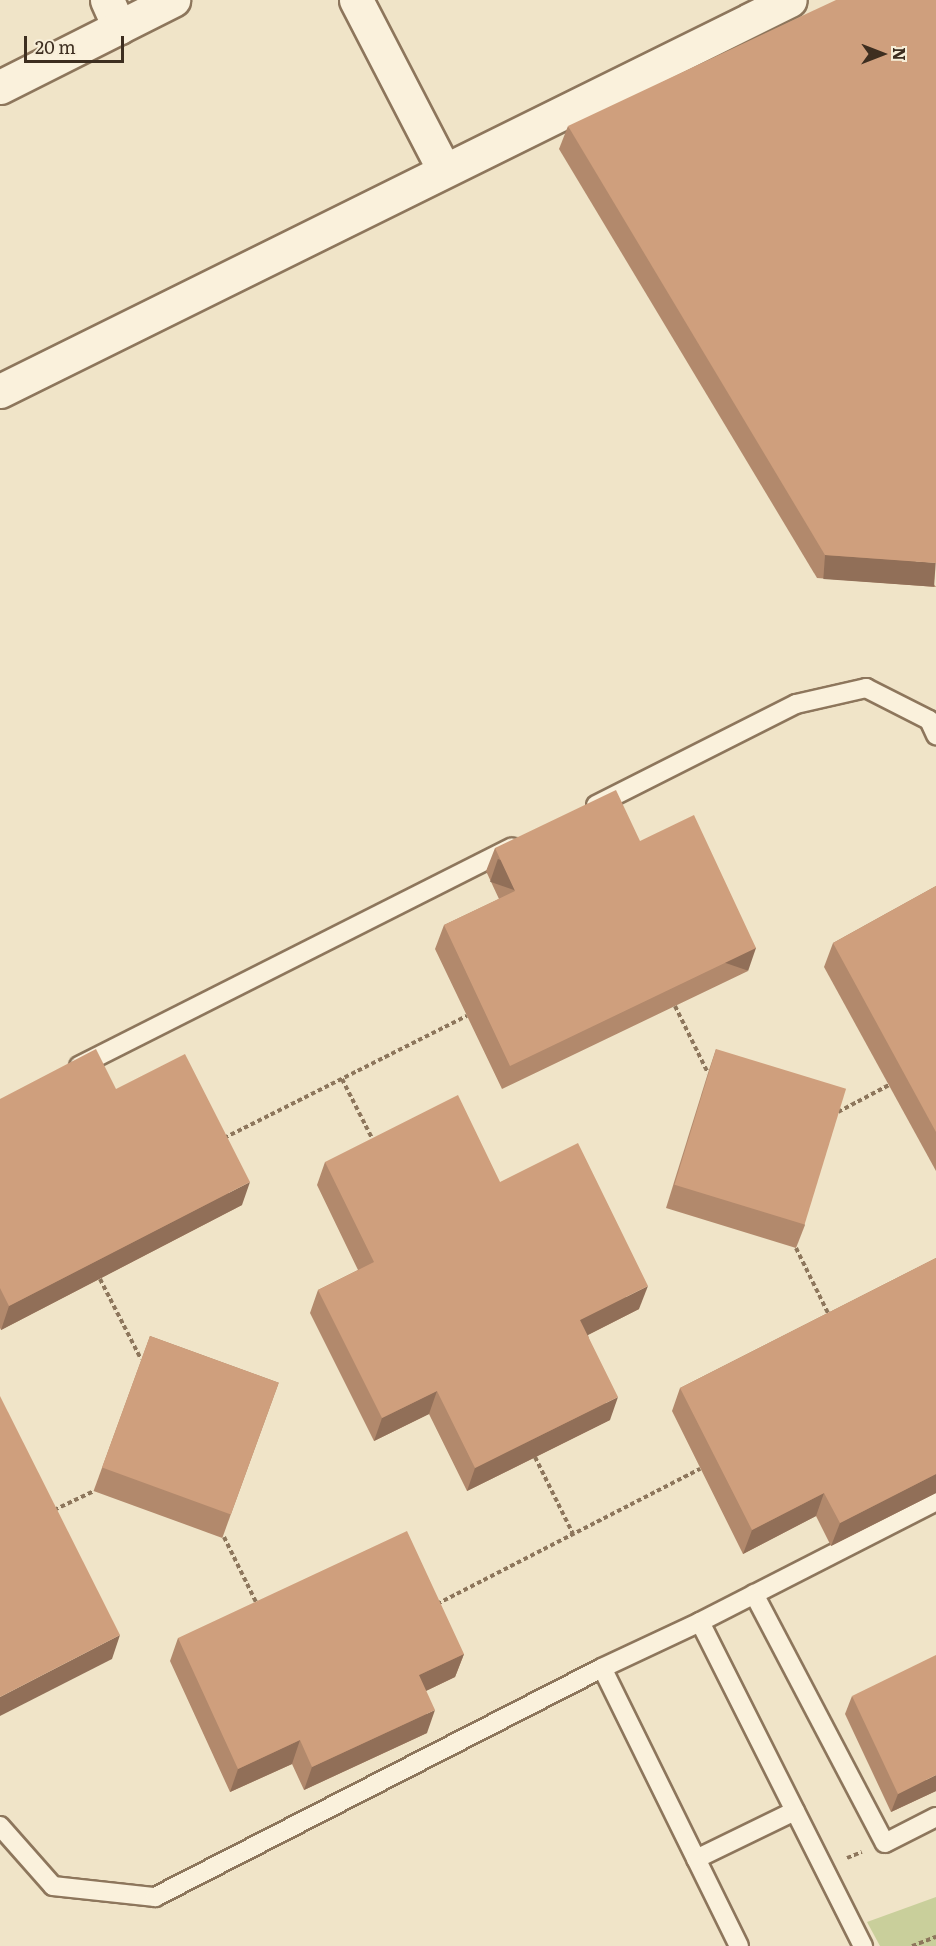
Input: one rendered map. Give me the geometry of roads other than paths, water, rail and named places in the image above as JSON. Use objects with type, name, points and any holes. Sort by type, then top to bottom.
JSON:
[{"type":"street","points":[[0,87],[113,14],[173,0]]},
{"type":"street","points":[[356,0],[444,170]]},
{"type":"street","points":[[0,391],[790,0]]},
{"type":"lane","points":[[584,811],[796,704],[866,688],[929,720],[936,735]]},
{"type":"lane","points":[[64,1074],[531,838]]},
{"type":"lane","points":[[0,1826],[53,1886],[154,1897],[602,1668],[700,1622],[936,1501]]},
{"type":"lane","points":[[754,1594],[885,1843],[936,1817]]},
{"type":"lane","points":[[700,1622],[863,1946]]},
{"type":"lane","points":[[602,1668],[739,1946]]},
{"type":"lane","points":[[696,1859],[795,1811]]}]
